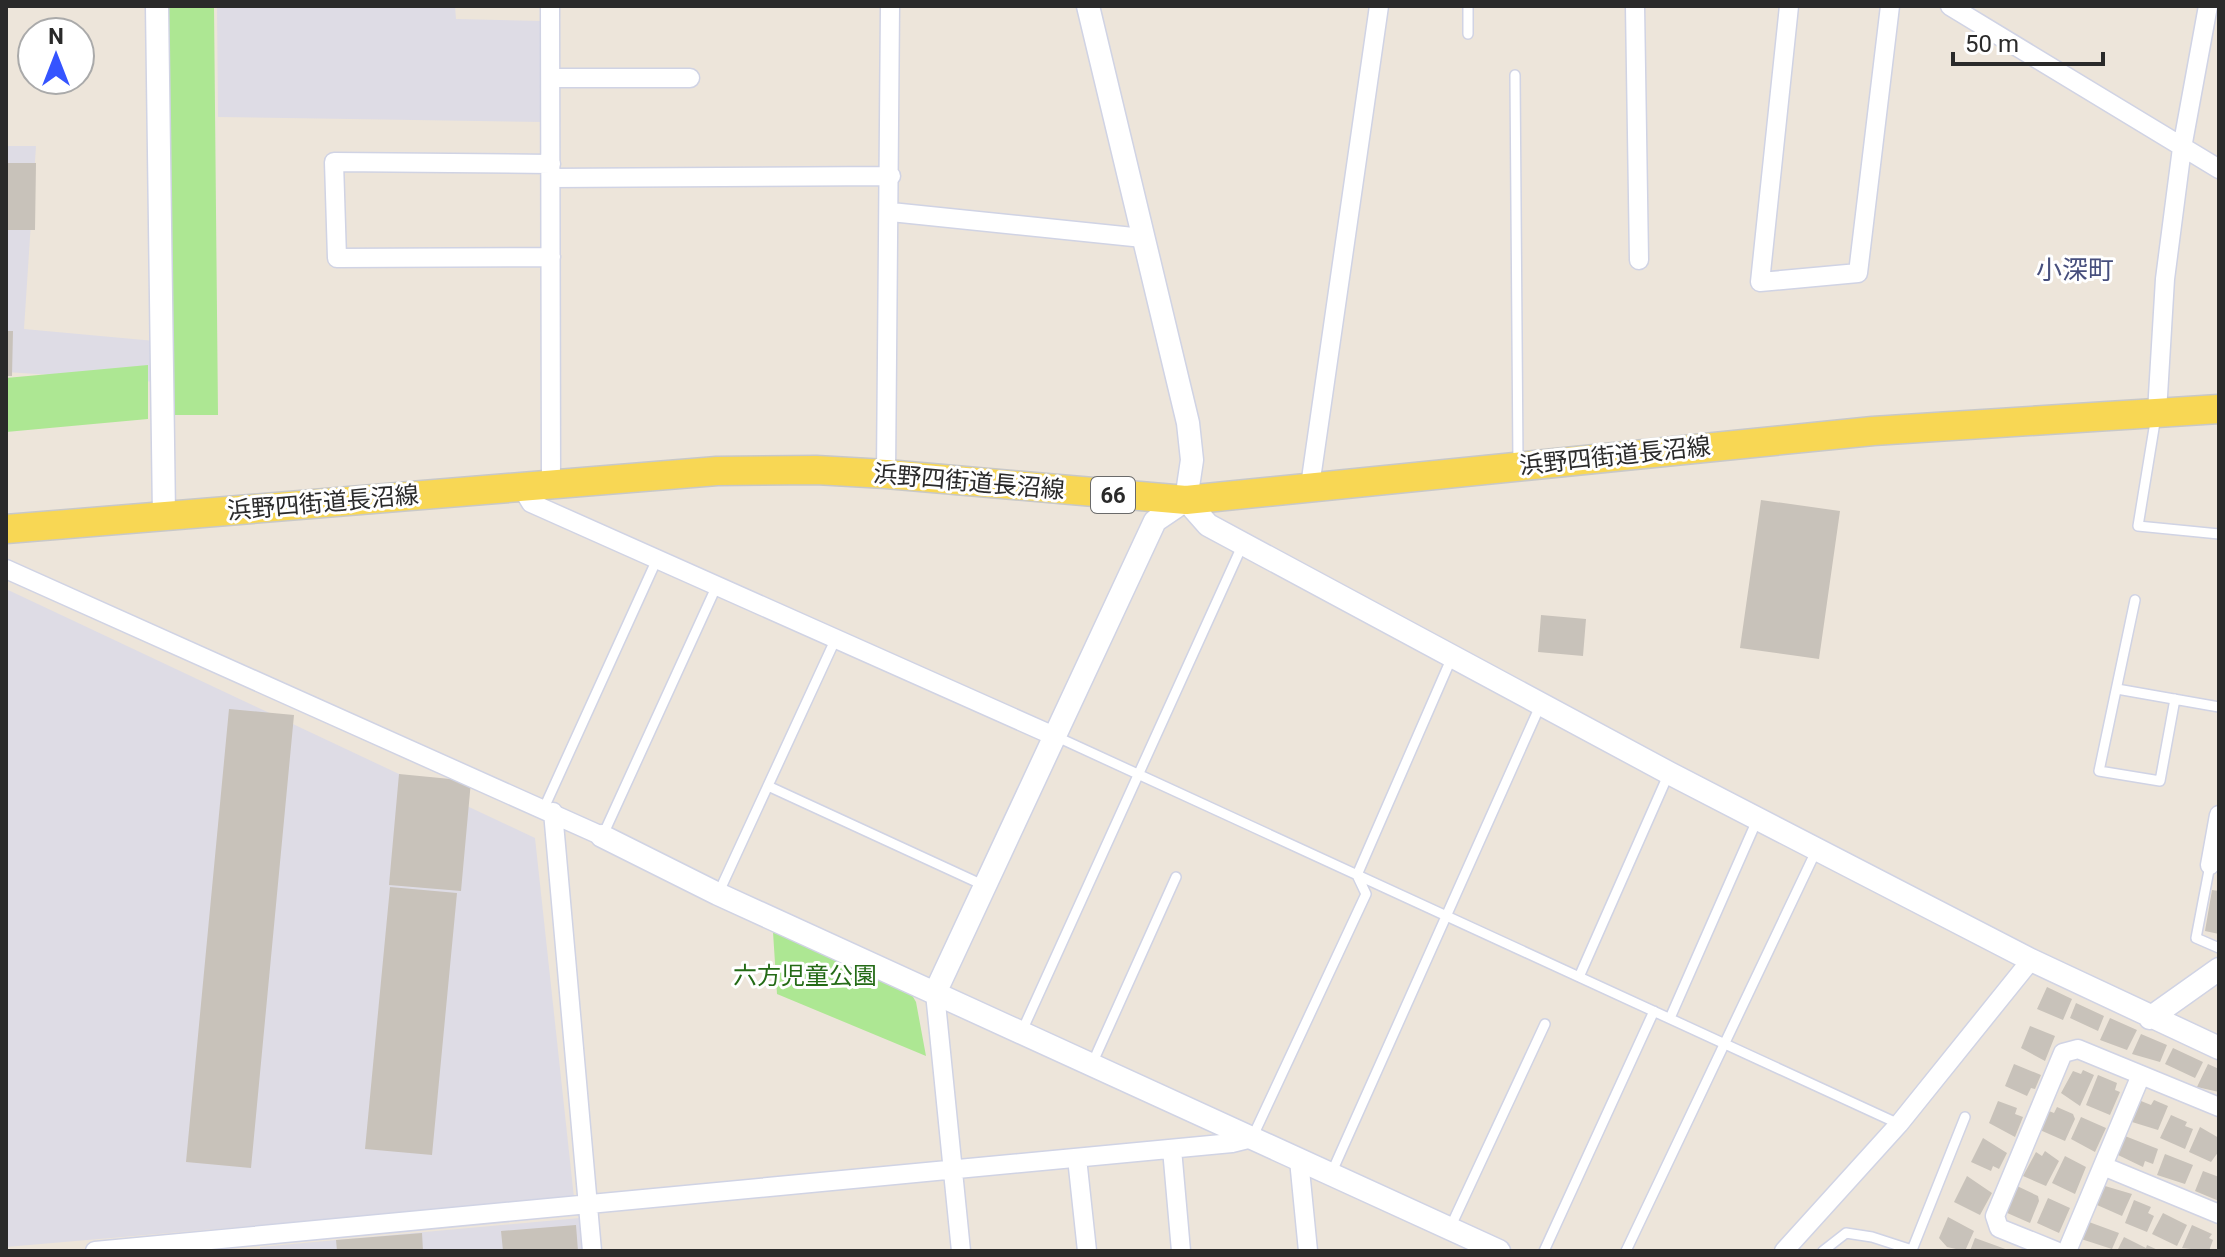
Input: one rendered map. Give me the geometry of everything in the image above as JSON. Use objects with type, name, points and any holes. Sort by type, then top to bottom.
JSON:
[{"type":"main road","name":"浜野四街道長沼線","points":[[6,529],[551,482],[717,471],[886,474],[1186,500],[1873,431],[2219,409]]},
{"type":"street","points":[[157,6],[164,516]]},
{"type":"street","points":[[550,6],[551,482]]},
{"type":"street","points":[[886,474],[891,212],[890,6]]},
{"type":"street","points":[[961,1251],[935,993],[1155,521],[1186,500],[1192,460],[1190,432],[1088,6]]},
{"type":"street","points":[[1310,486],[1379,6]]},
{"type":"street","points":[[1635,6],[1639,260]]},
{"type":"street","points":[[1789,6],[1760,282],[1858,273],[1890,6]]},
{"type":"street","points":[[1950,6],[2219,169]]},
{"type":"street","points":[[2157,412],[2165,279],[2182,148],[2208,6]]},
{"type":"street","points":[[551,78],[690,78]]},
{"type":"street","points":[[551,257],[337,258],[334,162],[551,171],[891,176]]},
{"type":"street","points":[[891,212],[1143,238]]},
{"type":"street","points":[[520,485],[531,503],[837,636],[1054,736]]},
{"type":"street","points":[[1186,500],[1208,525],[1242,546],[1453,654],[1669,773],[2031,960],[2219,1048]]},
{"type":"street","points":[[6,569],[548,810],[718,894],[1499,1251]]},
{"type":"street","points":[[548,810],[592,1251]]},
{"type":"street","points":[[2210,865],[2219,815]]},
{"type":"street","points":[[1784,1251],[1899,1124],[2031,960]]},
{"type":"street","points":[[2150,1018],[2219,969]]},
{"type":"street","points":[[2056,1251],[1999,1228],[1995,1216],[2063,1053],[2078,1049],[2219,1107]]},
{"type":"street","points":[[2067,1251],[2141,1075]]},
{"type":"street","points":[[95,1251],[248,1244],[587,1204],[1172,1149],[1252,1138]]},
{"type":"street","points":[[1172,1149],[1181,1251]]},
{"type":"street","points":[[1077,1158],[1087,1251]]},
{"type":"street","points":[[1299,1160],[1308,1251]]},
{"type":"street","points":[[2103,1166],[2219,1214]]},
{"type":"lane","points":[[1468,6],[1468,34]]},
{"type":"lane","points":[[1515,75],[1518,466]]},
{"type":"lane","points":[[2157,412],[2138,526],[2219,534]]},
{"type":"lane","points":[[1022,1032],[1242,546]]},
{"type":"lane","points":[[548,810],[658,557]]},
{"type":"lane","points":[[602,836],[718,583]]},
{"type":"lane","points":[[2135,600],[2099,771],[2160,781],[2175,699]]},
{"type":"lane","points":[[718,894],[837,636]]},
{"type":"lane","points":[[1252,1138],[1366,894],[1357,875],[1453,654]]},
{"type":"lane","points":[[2117,689],[2219,707]]},
{"type":"lane","points":[[1331,1174],[1542,703]]},
{"type":"lane","points":[[1054,736],[1899,1124]]},
{"type":"lane","points":[[1579,977],[1669,773]]},
{"type":"lane","points":[[768,786],[985,885]]},
{"type":"lane","points":[[1670,1018],[1758,818]]},
{"type":"lane","points":[[1626,1251],[1817,849]]},
{"type":"lane","points":[[2210,865],[2196,938],[2219,948]]},
{"type":"lane","points":[[1091,1064],[1176,877]]},
{"type":"lane","points":[[1544,1251],[1654,1011]]},
{"type":"lane","points":[[1450,1229],[1545,1024]]},
{"type":"lane","points":[[1823,1251],[1846,1233],[1872,1237],[1912,1251],[1965,1117]]},
{"type":"shaded area","points":[[217,6],[455,6],[456,19],[541,21],[541,122],[218,117]]},
{"type":"shaded area","points":[[6,146],[36,146],[24,329],[155,341],[158,382],[6,372]]},
{"type":"shaded area","points":[[6,589],[535,838],[574,1198],[6,1247]]},
{"type":"shaded area","points":[[580,1218],[583,1251],[260,1251],[260,1247]]},
{"type":"green space","points":[[167,6],[214,6],[218,415],[171,415]]},
{"type":"green space","points":[[148,365],[148,419],[6,432],[6,378]]},
{"type":"green space","name":"六方児童公園","points":[[773,932],[909,990],[916,1002],[926,1056],[777,994]]},
{"type":"building","points":[[6,163],[36,163],[35,230],[6,230]]},
{"type":"building","points":[[6,331],[13,331],[12,376],[6,376]]},
{"type":"building","points":[[1761,500],[1840,511],[1819,659],[1740,648]]},
{"type":"building","points":[[1541,615],[1586,619],[1583,656],[1538,652]]},
{"type":"building","points":[[229,709],[294,715],[251,1168],[186,1162]]},
{"type":"building","points":[[399,774],[471,781],[461,891],[389,885]]},
{"type":"building","points":[[390,887],[457,893],[432,1155],[365,1149]]},
{"type":"building","points":[[2212,890],[2219,891],[2219,934],[2205,931]]},
{"type":"building","points":[[2047,987],[2072,999],[2063,1020],[2037,1009]]},
{"type":"building","points":[[2076,1003],[2104,1016],[2098,1031],[2070,1018]]},
{"type":"building","points":[[2110,1018],[2137,1030],[2127,1050],[2100,1040]]},
{"type":"building","points":[[2030,1026],[2055,1036],[2045,1061],[2021,1048]]},
{"type":"building","points":[[2141,1034],[2167,1045],[2160,1062],[2132,1054]]},
{"type":"building","points":[[2173,1048],[2203,1062],[2195,1078],[2165,1064]]},
{"type":"building","points":[[2014,1064],[2041,1075],[2035,1089],[2031,1088],[2027,1096],[2005,1086]]},
{"type":"building","points":[[2208,1064],[2219,1069],[2219,1092],[2197,1087]]},
{"type":"building","points":[[2083,1070],[2094,1075],[2080,1106],[2061,1093],[2073,1071],[2081,1074]]},
{"type":"building","points":[[2098,1075],[2117,1083],[2115,1090],[2120,1092],[2110,1115],[2086,1105]]},
{"type":"building","points":[[2154,1100],[2168,1106],[2158,1130],[2132,1122],[2141,1101],[2151,1105]]},
{"type":"building","points":[[1998,1101],[2017,1108],[2015,1114],[2023,1117],[2015,1137],[1989,1123]]},
{"type":"building","points":[[2057,1107],[2073,1114],[2075,1119],[2065,1141],[2040,1130],[2049,1111],[2054,1113]]},
{"type":"building","points":[[2171,1115],[2187,1122],[2185,1126],[2193,1129],[2185,1149],[2160,1138]]},
{"type":"building","points":[[2081,1117],[2106,1128],[2095,1152],[2071,1139]]},
{"type":"building","points":[[2200,1127],[2219,1138],[2219,1151],[2211,1162],[2189,1152]]},
{"type":"building","points":[[2125,1136],[2158,1149],[2153,1164],[2145,1161],[2143,1167],[2118,1155]]},
{"type":"building","points":[[1983,1138],[2007,1153],[1999,1169],[1993,1166],[1991,1171],[1971,1162]]},
{"type":"building","points":[[2045,1151],[2059,1161],[2046,1186],[2023,1176],[2036,1152],[2042,1156]]},
{"type":"building","points":[[2165,1154],[2193,1165],[2185,1184],[2157,1175]]},
{"type":"building","points":[[2065,1156],[2086,1167],[2075,1194],[2052,1183]]},
{"type":"building","points":[[2203,1171],[2219,1177],[2219,1201],[2195,1191]]},
{"type":"building","points":[[1967,1176],[1992,1193],[1980,1215],[1954,1202]]},
{"type":"building","points":[[2017,1186],[2038,1196],[2030,1223],[2005,1212]]},
{"type":"building","points":[[2105,1186],[2132,1194],[2122,1216],[2097,1205]]},
{"type":"building","points":[[2048,1198],[2070,1208],[2059,1233],[2037,1223]]},
{"type":"building","points":[[2134,1200],[2151,1207],[2148,1213],[2154,1216],[2147,1232],[2125,1223]]},
{"type":"building","points":[[2163,1213],[2187,1225],[2177,1246],[2152,1234]]},
{"type":"building","points":[[1948,1217],[1974,1231],[1965,1251],[1947,1247],[1939,1238]]},
{"type":"building","points":[[2089,1222],[2119,1233],[2112,1249],[2081,1239]]},
{"type":"building","points":[[576,1225],[578,1251],[503,1251],[501,1231]]},
{"type":"building","points":[[2192,1225],[2212,1234],[2209,1251],[2182,1248]]},
{"type":"building","points":[[422,1233],[423,1251],[337,1251],[336,1240]]},
{"type":"building","points":[[2124,1237],[2146,1248],[2147,1245],[2160,1251],[2117,1251]]},
{"type":"building","points":[[1975,1238],[2011,1251],[1970,1251]]},
{"type":"district","name":"小深町","points":[[2075,270]]}]
